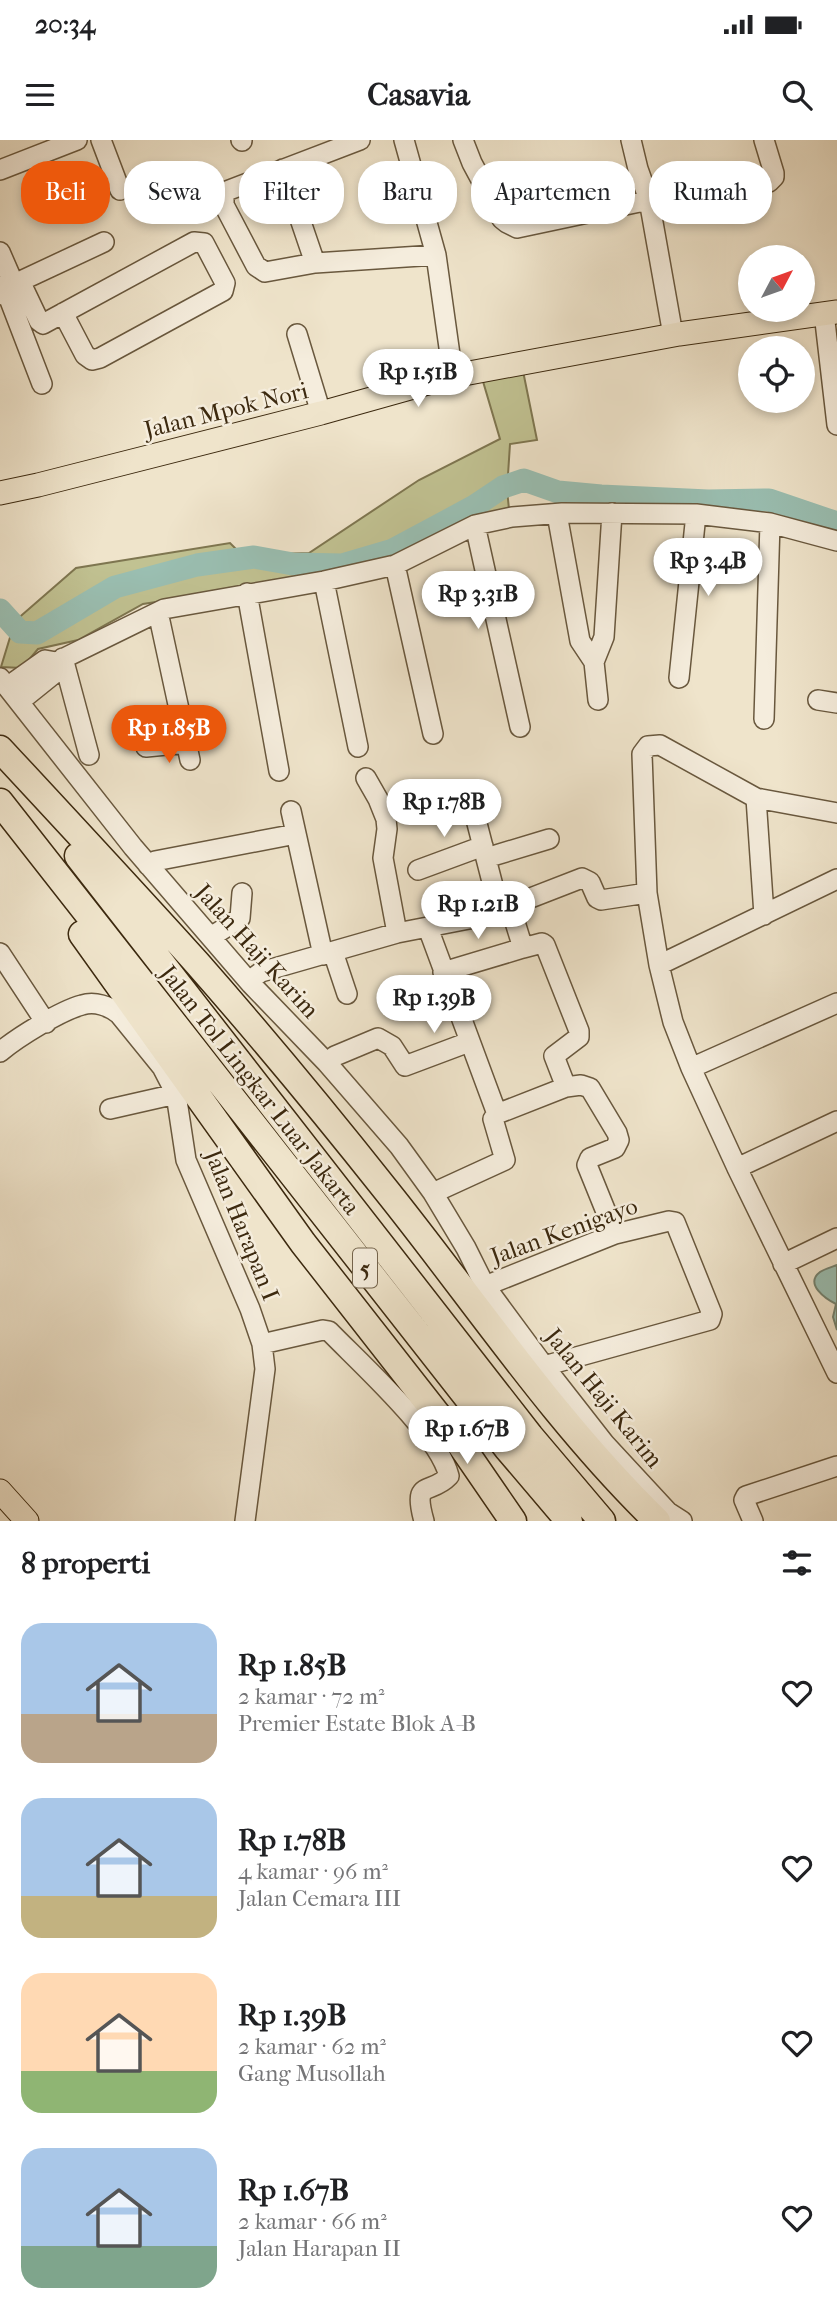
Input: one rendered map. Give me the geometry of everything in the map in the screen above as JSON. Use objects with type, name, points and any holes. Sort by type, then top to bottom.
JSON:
[{"type":"highway","points":[[0,749],[270,1048],[387,1191],[561,1417],[657,1521]]},
{"type":"highway","name":"Jalan Tol Lingkar Luar Jakarta","points":[[0,755],[177,986],[530,1436],[602,1521]]},
{"type":"highway","name":"Jalan Tol Lingkar Luar Jakarta","points":[[0,802],[507,1448],[569,1521]]},
{"type":"highway","points":[[0,810],[35,868],[295,1233],[458,1441],[513,1521]]},
{"type":"main road","name":"Jalan Mpok Nori","points":[[0,493],[321,414],[453,376],[676,335],[830,313]]},
{"type":"main road","points":[[0,1491],[27,1521]]},
{"type":"street","points":[[0,170],[76,140]]},
{"type":"street","points":[[101,140],[120,190]]},
{"type":"street","points":[[304,161],[360,140]]},
{"type":"street","points":[[404,140],[436,255],[453,376]]},
{"type":"street","points":[[463,140],[472,163],[502,219],[517,228],[649,200]]},
{"type":"street","points":[[764,140],[770,161]]},
{"type":"street","points":[[633,146],[638,169],[649,191]]},
{"type":"street","points":[[239,184],[226,189],[223,200],[258,269],[265,272],[314,263],[436,255]]},
{"type":"street","points":[[301,224],[314,263]]},
{"type":"street","points":[[657,224],[676,335]]},
{"type":"street","points":[[9,289],[43,324],[63,313],[199,241],[204,243],[225,283],[223,291],[92,360],[86,355],[63,313]]},
{"type":"street","points":[[9,289],[104,242]]},
{"type":"street","points":[[0,252],[10,275],[9,289],[42,384]]},
{"type":"street","points":[[830,313],[837,425]]},
{"type":"street","points":[[297,334],[321,414]]},
{"type":"street","points":[[598,701],[594,662],[604,637],[612,513]]},
{"type":"street","points":[[557,514],[580,641],[594,662]]},
{"type":"street","points":[[679,678],[696,514]]},
{"type":"street","points":[[9,689],[55,673],[59,660],[158,612],[395,565],[475,525],[527,515],[696,514],[770,523],[837,541]]},
{"type":"street","points":[[764,719],[770,523]]},
{"type":"street","points":[[475,525],[520,727]]},
{"type":"street","points":[[395,565],[433,734]]},
{"type":"street","points":[[324,581],[358,747]]},
{"type":"street","points":[[247,593],[279,771]]},
{"type":"street","points":[[146,747],[189,751],[158,612]]},
{"type":"street","points":[[59,660],[69,678],[89,755]]},
{"type":"street","name":"Jalan Haji Karim","points":[[9,689],[148,865],[249,981],[391,1135],[433,1193],[485,1286],[544,1366],[605,1444],[668,1511],[682,1521]]},
{"type":"street","points":[[835,1361],[783,1264],[737,1168],[691,1068],[673,1021],[659,965],[648,892],[641,758],[644,750],[653,745],[664,746],[755,798],[837,813]]},
{"type":"street","points":[[366,778],[386,819],[383,858],[397,933]]},
{"type":"street","points":[[755,798],[764,915]]},
{"type":"street","points":[[472,804],[484,852],[523,948]]},
{"type":"street","points":[[291,811],[328,953],[347,994]]},
{"type":"street","points":[[148,865],[155,860],[296,834]]},
{"type":"street","points":[[418,870],[484,852],[550,839]]},
{"type":"street","points":[[249,981],[261,972],[397,933],[453,923],[505,908],[582,878],[590,882],[597,898],[601,900],[648,892]]},
{"type":"street","points":[[659,965],[837,879]]},
{"type":"street","points":[[211,937],[240,918],[242,893]]},
{"type":"street","points":[[428,928],[497,1114]]},
{"type":"street","points":[[443,972],[523,948],[542,943],[545,945],[579,1031],[579,1037],[554,1056],[566,1087]]},
{"type":"street","points":[[0,953],[46,1023]]},
{"type":"street","points":[[691,1068],[837,1003]]},
{"type":"street","name":"Jalan Harapan I","points":[[0,1052],[16,1039],[46,1023],[82,1005],[94,1004],[109,1007],[119,1014],[162,1067],[176,1094],[186,1160],[250,1308],[262,1344],[265,1369],[245,1521]]},
{"type":"street","points":[[327,1063],[335,1056],[378,1038],[389,1043],[404,1065],[408,1066],[469,1042]]},
{"type":"street","points":[[433,1193],[505,1160],[493,1119],[497,1114],[566,1087],[581,1084],[590,1088],[619,1140],[615,1148],[590,1158],[587,1165],[615,1234]]},
{"type":"street","points":[[110,1109],[176,1094]]},
{"type":"street","points":[[737,1168],[837,1121]]},
{"type":"street","name":"Jalan Kenigayo","points":[[485,1286],[615,1234],[669,1221],[675,1222],[712,1317],[709,1321],[544,1366]]},
{"type":"street","points":[[783,1264],[837,1238]]},
{"type":"street","points":[[262,1344],[323,1330],[329,1331],[417,1423],[440,1453],[449,1476],[422,1493],[419,1503],[424,1521]]},
{"type":"street","points":[[753,1521],[745,1497],[837,1466]]},
{"type":"green space","points":[[523,371],[537,440],[510,444],[507,490],[509,509],[376,568],[143,604],[78,640],[38,649],[22,668],[1,667],[15,621],[76,568],[230,543],[242,555],[309,553],[419,480],[500,439],[482,378]]},
{"type":"water","points":[[837,1265],[837,1330],[833,1317],[836,1304],[818,1291],[814,1281],[820,1272]]},
{"type":"waterway","points":[[0,610],[20,632],[37,633],[115,587],[197,565],[254,557],[293,564],[342,565],[393,550],[473,507],[503,487],[524,480],[558,492],[601,496],[708,501],[769,500],[837,523]]}]
